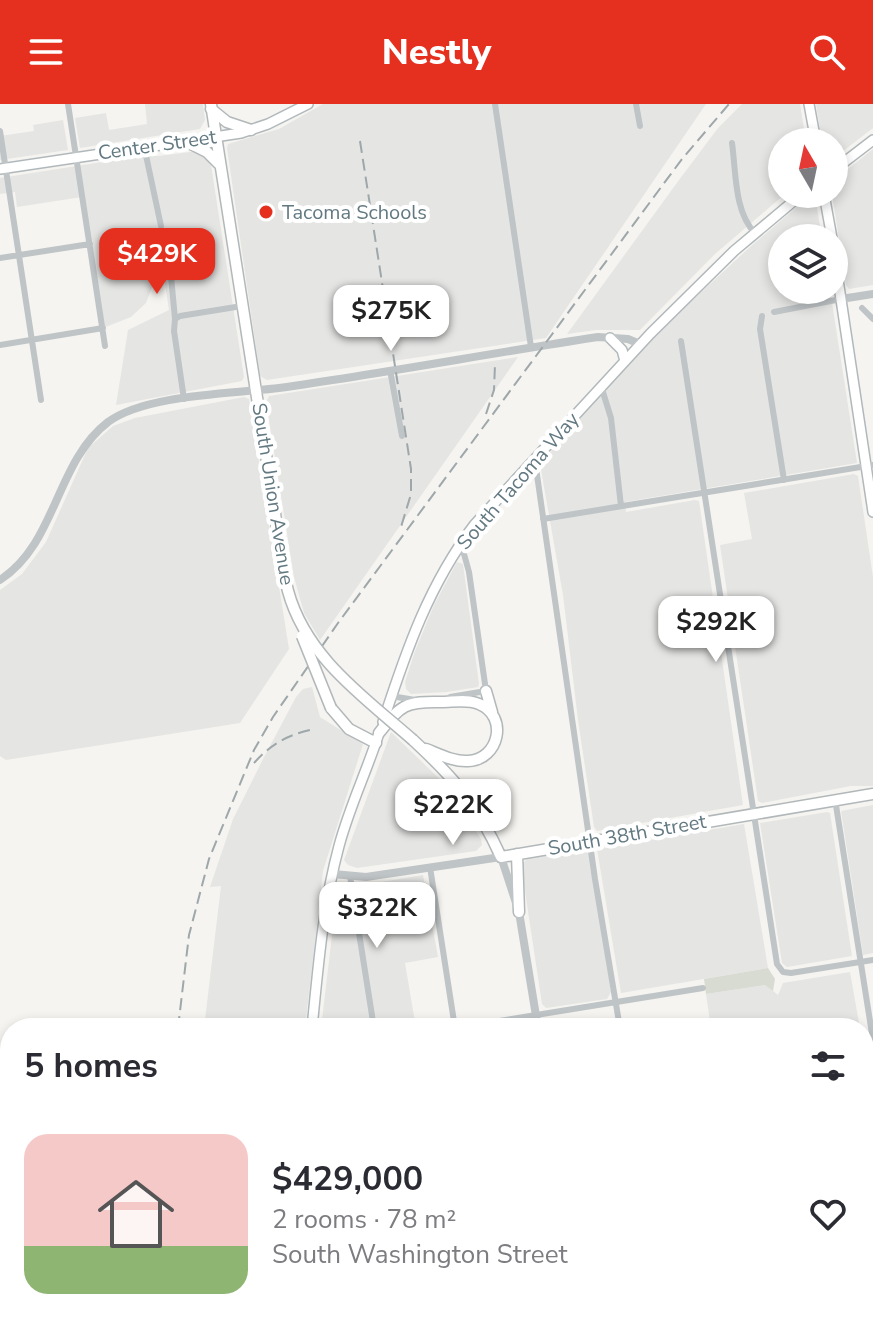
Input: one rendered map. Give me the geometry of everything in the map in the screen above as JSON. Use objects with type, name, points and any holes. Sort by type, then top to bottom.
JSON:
[{"type":"main road","name":"Center Street","points":[[3,168],[251,130],[308,104]]},
{"type":"main road","points":[[809,104],[813,128]]},
{"type":"main road","points":[[211,106],[227,122],[251,130]]},
{"type":"main road","name":"South Union Avenue","points":[[211,106],[255,390],[293,607],[314,647],[328,664],[417,743],[466,792],[487,825],[501,857]]},
{"type":"main road","points":[[848,159],[873,140]]},
{"type":"main road","points":[[185,141],[207,152],[221,166]]},
{"type":"main road","name":"South Tacoma Way","points":[[313,1018],[333,874],[348,815],[420,616],[458,548],[490,506],[640,344],[785,208]]},
{"type":"main road","points":[[842,304],[870,466],[873,512]]},
{"type":"main road","points":[[610,338],[622,350],[625,361]]},
{"type":"main road","points":[[293,607],[309,657],[331,708],[349,729],[378,738],[397,710],[426,701],[476,702],[492,713]]},
{"type":"main road","points":[[417,743],[461,761],[483,757],[496,740],[497,726],[486,691]]},
{"type":"main road","name":"South 38th Street","points":[[501,857],[873,794]]},
{"type":"main road","points":[[517,854],[519,912]]},
{"type":"street","points":[[68,104],[105,346]]},
{"type":"street","points":[[495,104],[531,347]]},
{"type":"street","points":[[636,104],[640,126]]},
{"type":"street","points":[[0,131],[3,168],[20,255],[41,400]]},
{"type":"street","points":[[732,143],[742,209],[755,233]]},
{"type":"street","points":[[144,146],[161,226]]},
{"type":"street","points":[[0,258],[90,244]]},
{"type":"street","points":[[171,276],[174,331],[184,399]]},
{"type":"street","points":[[848,298],[873,294]]},
{"type":"street","points":[[774,312],[815,304]]},
{"type":"street","points":[[175,319],[242,306]]},
{"type":"street","points":[[862,308],[873,319]]},
{"type":"street","points":[[762,316],[760,329],[784,480]]},
{"type":"street","points":[[0,345],[103,328]]},
{"type":"street","points":[[0,580],[17,567],[37,541],[64,481],[88,439],[127,411],[184,399],[598,337],[628,339],[640,344]]},
{"type":"street","points":[[681,341],[776,959],[781,971],[791,973],[873,960]]},
{"type":"street","points":[[390,370],[402,436]]},
{"type":"street","points":[[601,386],[611,418],[621,506]]},
{"type":"street","points":[[531,462],[536,468],[618,1018]]},
{"type":"street","points":[[543,519],[870,466]]},
{"type":"street","points":[[391,696],[426,701],[486,691],[469,572],[464,554],[458,548]]},
{"type":"street","points":[[835,799],[870,1018]]},
{"type":"street","points":[[501,857],[519,912],[536,1018]]},
{"type":"street","name":"South 38th Street","points":[[333,874],[366,877],[501,857]]},
{"type":"street","points":[[430,867],[454,1018]]},
{"type":"street","points":[[350,876],[372,1018]]},
{"type":"street","points":[[518,1018],[703,988]]},
{"type":"shaded area","points":[[145,104],[203,104],[205,120],[200,129],[80,148],[75,118],[106,113],[109,130],[147,124]]},
{"type":"shaded area","points":[[323,104],[706,104],[546,338],[267,380],[260,376],[227,148],[228,144],[279,129]]},
{"type":"shaded area","points":[[742,104],[800,104],[804,128],[768,128],[769,208],[715,254],[640,330],[596,330],[567,334],[679,180],[718,128]]},
{"type":"shaded area","points":[[816,104],[873,104],[873,128],[848,147],[848,128],[820,128]]},
{"type":"shaded area","points":[[63,120],[68,150],[0,160],[0,136],[34,131],[33,125]]},
{"type":"shaded area","points":[[873,149],[873,285],[849,289],[848,224],[837,224],[834,208],[848,208],[848,169]]},
{"type":"shaded area","points":[[198,151],[208,158],[211,165],[244,377],[242,381],[116,405],[128,330],[169,310],[160,252],[156,277],[146,303],[131,317],[103,328],[82,197],[17,207],[15,192],[0,194],[0,178],[147,155]]},
{"type":"shaded area","points":[[796,208],[817,208],[820,224],[777,224]]},
{"type":"shaded area","points":[[768,232],[768,304],[832,304],[857,463],[625,502],[626,512],[699,501],[743,805],[597,831],[578,720],[563,595],[540,464],[617,375]]},
{"type":"shaded area","points":[[518,357],[320,640],[304,613],[294,577],[266,402],[269,396]]},
{"type":"shaded area","points":[[244,397],[249,399],[289,649],[240,723],[6,760],[0,756],[0,590],[22,574],[46,542],[88,448],[113,426],[135,418]]},
{"type":"shaded area","points":[[854,474],[858,476],[873,577],[873,786],[851,786],[762,803],[758,801],[720,545],[752,539],[744,493]]},
{"type":"shaded area","points":[[457,562],[463,564],[478,687],[411,694],[405,682],[415,651],[434,605]]},
{"type":"shaded area","points":[[312,687],[320,717],[363,744],[323,871],[306,1018],[205,1018],[221,886],[210,887],[233,819],[303,689]]},
{"type":"shaded area","points":[[391,732],[448,787],[481,839],[482,845],[476,851],[357,868],[344,860]]},
{"type":"shaded area","points":[[873,805],[873,953],[863,955],[841,811]]},
{"type":"shaded area","points":[[830,813],[852,956],[787,967],[782,963],[760,823]]},
{"type":"shaded area","points":[[744,824],[768,968],[621,993],[597,849]]},
{"type":"shaded area","points":[[589,849],[611,992],[607,999],[546,1008],[542,1004],[521,865],[528,858]]},
{"type":"shaded area","points":[[423,875],[438,957],[405,963],[414,1018],[322,1018],[338,885],[358,886]]},
{"type":"shaded area","points":[[768,968],[775,979],[773,991],[765,985],[706,994],[704,979]]},
{"type":"shaded area","points":[[850,972],[858,1018],[710,1018],[706,994],[766,985],[778,995],[783,983]]},
{"type":"railway","points":[[179,1018],[189,935],[209,859],[254,750],[273,717],[338,623],[682,159],[729,104]]},
{"type":"railway","points":[[360,141],[411,469],[411,494],[401,527]]},
{"type":"railway","points":[[486,414],[494,390],[495,364]]},
{"type":"railway","points":[[254,763],[279,742],[310,730]]},
{"type":"place","name":"Tacoma Schools","points":[[266,212]]}]
